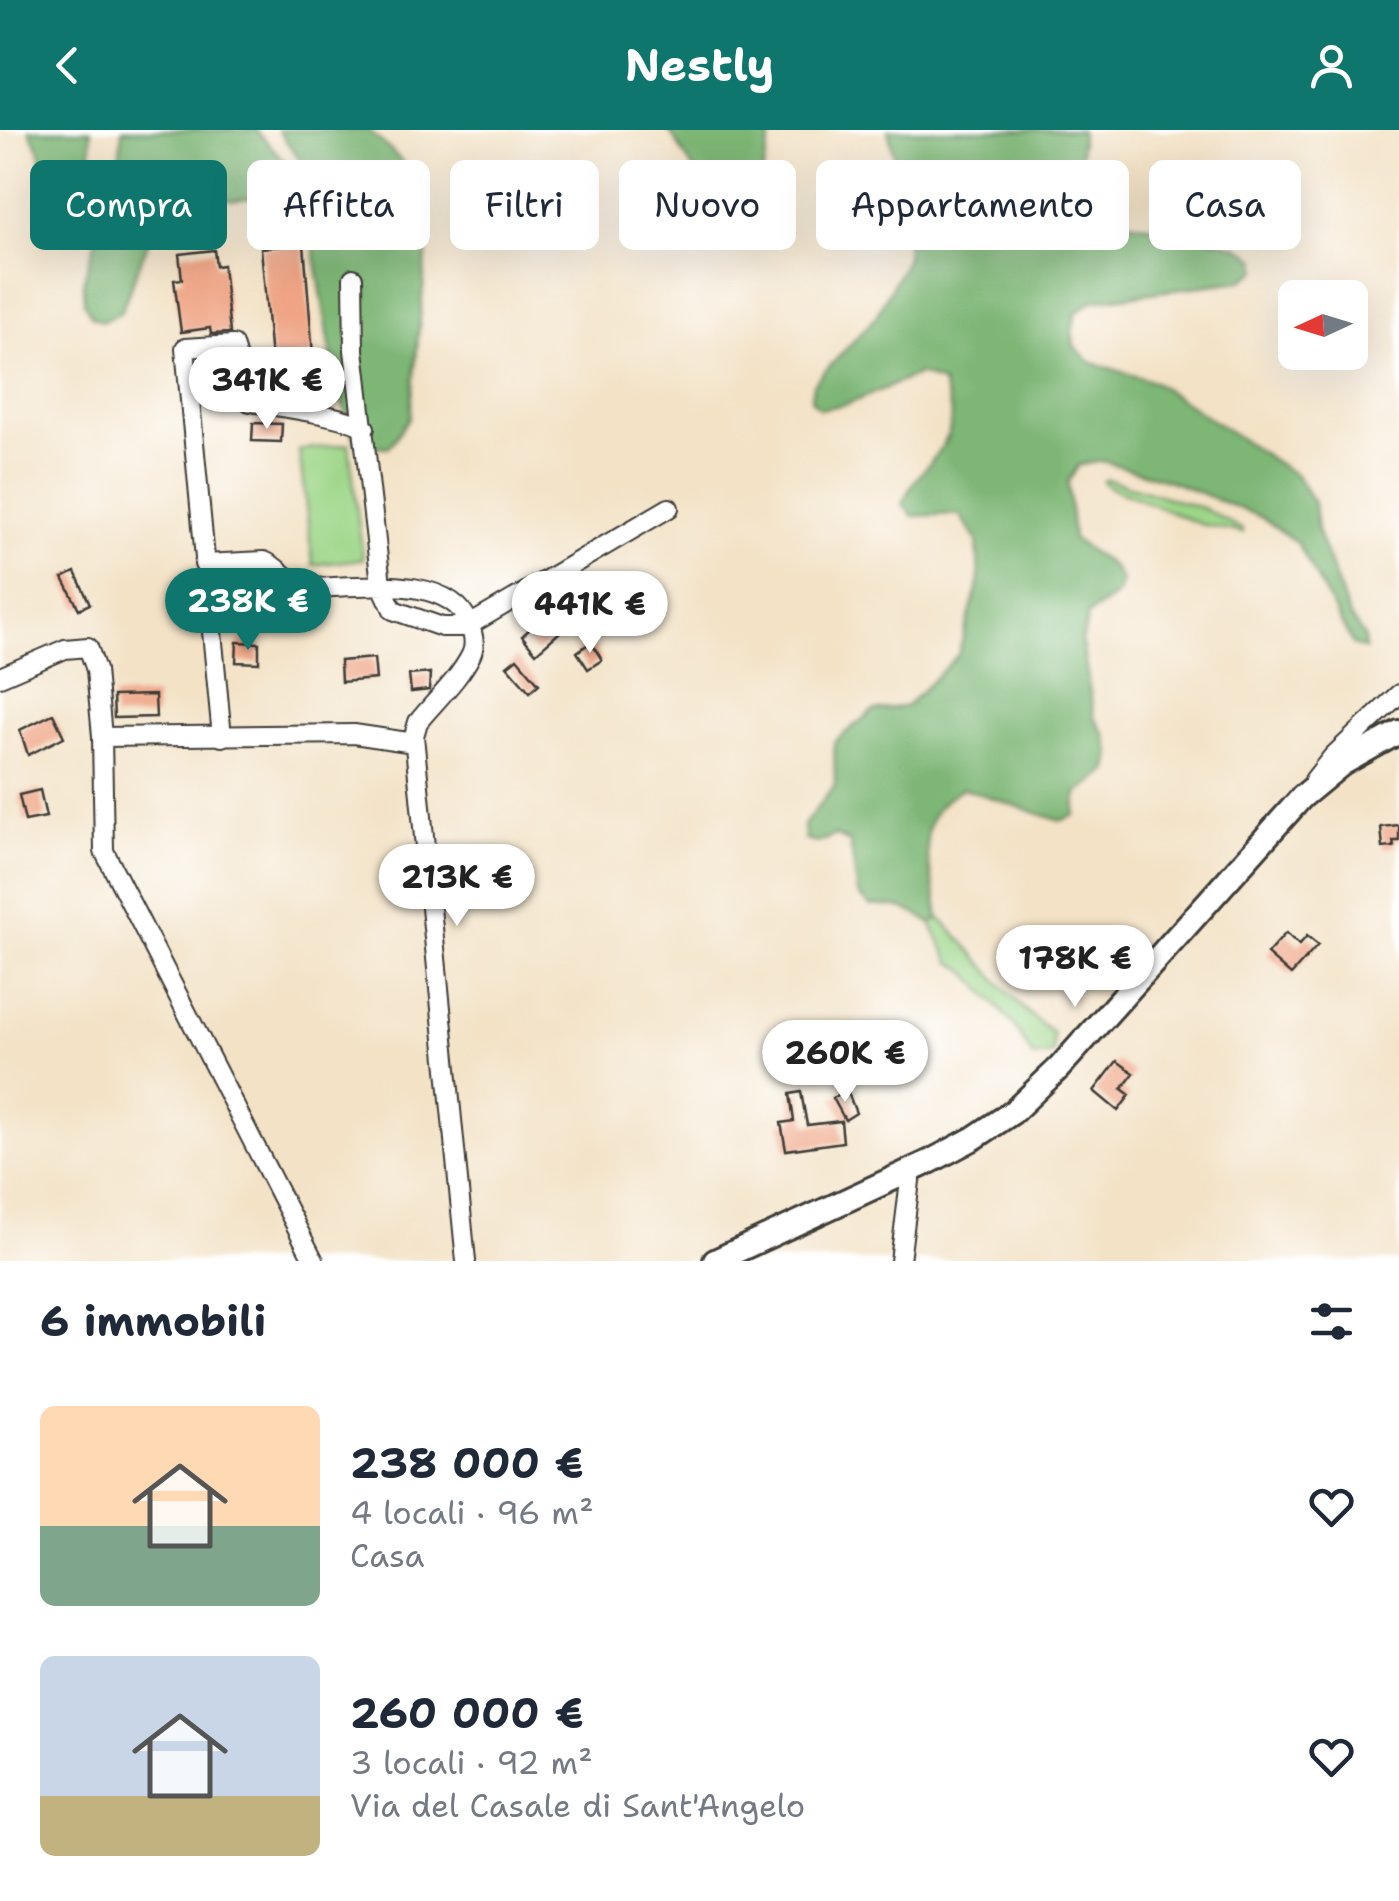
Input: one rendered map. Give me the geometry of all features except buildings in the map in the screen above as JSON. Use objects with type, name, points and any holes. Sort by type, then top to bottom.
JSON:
[{"type":"main road","points":[[716,1261],[974,1138],[1039,1089],[1302,797],[1342,764],[1399,732]]},
{"type":"street","points":[[353,278],[354,350],[381,584],[388,605],[396,612],[442,627],[470,626],[669,508]]},
{"type":"street","points":[[222,737],[186,348],[233,345],[250,402],[336,420],[354,420],[364,428]]},
{"type":"street","points":[[204,564],[264,561],[306,588],[381,584],[416,590],[454,601],[470,626],[474,641],[471,655],[418,722],[414,742],[466,1261]]},
{"type":"street","points":[[0,677],[65,649],[88,647],[96,670],[102,737],[104,851],[314,1261]]},
{"type":"street","points":[[1302,797],[1333,756],[1399,694]]},
{"type":"street","points":[[102,737],[354,734],[414,742]]},
{"type":"street","points":[[900,1261],[910,1181],[906,1173]]},
{"type":"green space","points":[[29,130],[91,130],[91,160],[41,160]]},
{"type":"green space","points":[[122,130],[256,130],[284,160],[247,160],[247,198],[230,200],[227,160],[119,160]]},
{"type":"green space","points":[[278,130],[368,130],[400,160],[300,160]]},
{"type":"green space","points":[[669,130],[772,130],[765,160],[687,160]]},
{"type":"green space","points":[[888,130],[1081,130],[1080,160],[895,160]]},
{"type":"green space","points":[[1129,222],[1149,225],[1149,250],[1244,250],[1257,259],[1258,270],[1240,281],[1092,301],[1076,313],[1074,346],[1090,362],[1154,382],[1297,476],[1314,503],[1317,530],[1350,617],[1364,636],[1365,649],[1353,645],[1298,544],[1263,518],[1173,482],[1103,461],[1079,465],[1068,482],[1073,539],[1112,566],[1122,581],[1118,594],[1088,615],[1082,642],[1094,717],[1111,754],[1108,771],[1077,794],[1075,815],[1060,821],[963,788],[945,800],[928,829],[929,862],[939,918],[931,924],[902,909],[870,906],[858,894],[850,842],[835,835],[817,843],[805,840],[804,825],[835,785],[834,742],[873,711],[907,706],[958,655],[979,582],[977,540],[959,514],[913,516],[903,504],[940,450],[950,427],[950,410],[942,383],[919,374],[848,404],[820,409],[811,399],[813,384],[875,318],[907,258],[907,250],[1129,250]]},
{"type":"green space","points":[[93,250],[145,250],[121,312],[103,321],[92,317],[84,303],[83,282]]},
{"type":"green space","points":[[314,250],[427,250],[410,417],[389,447],[357,446],[336,384]]},
{"type":"green space","points":[[349,444],[363,559],[313,565],[299,450]]},
{"type":"green space","points":[[1103,481],[1205,509],[1243,533],[1200,524],[1107,486]]},
{"type":"green space","points":[[939,918],[1021,1006],[1053,1033],[1053,1054],[1033,1057],[1013,1024],[964,969],[951,962],[931,924]]}]
